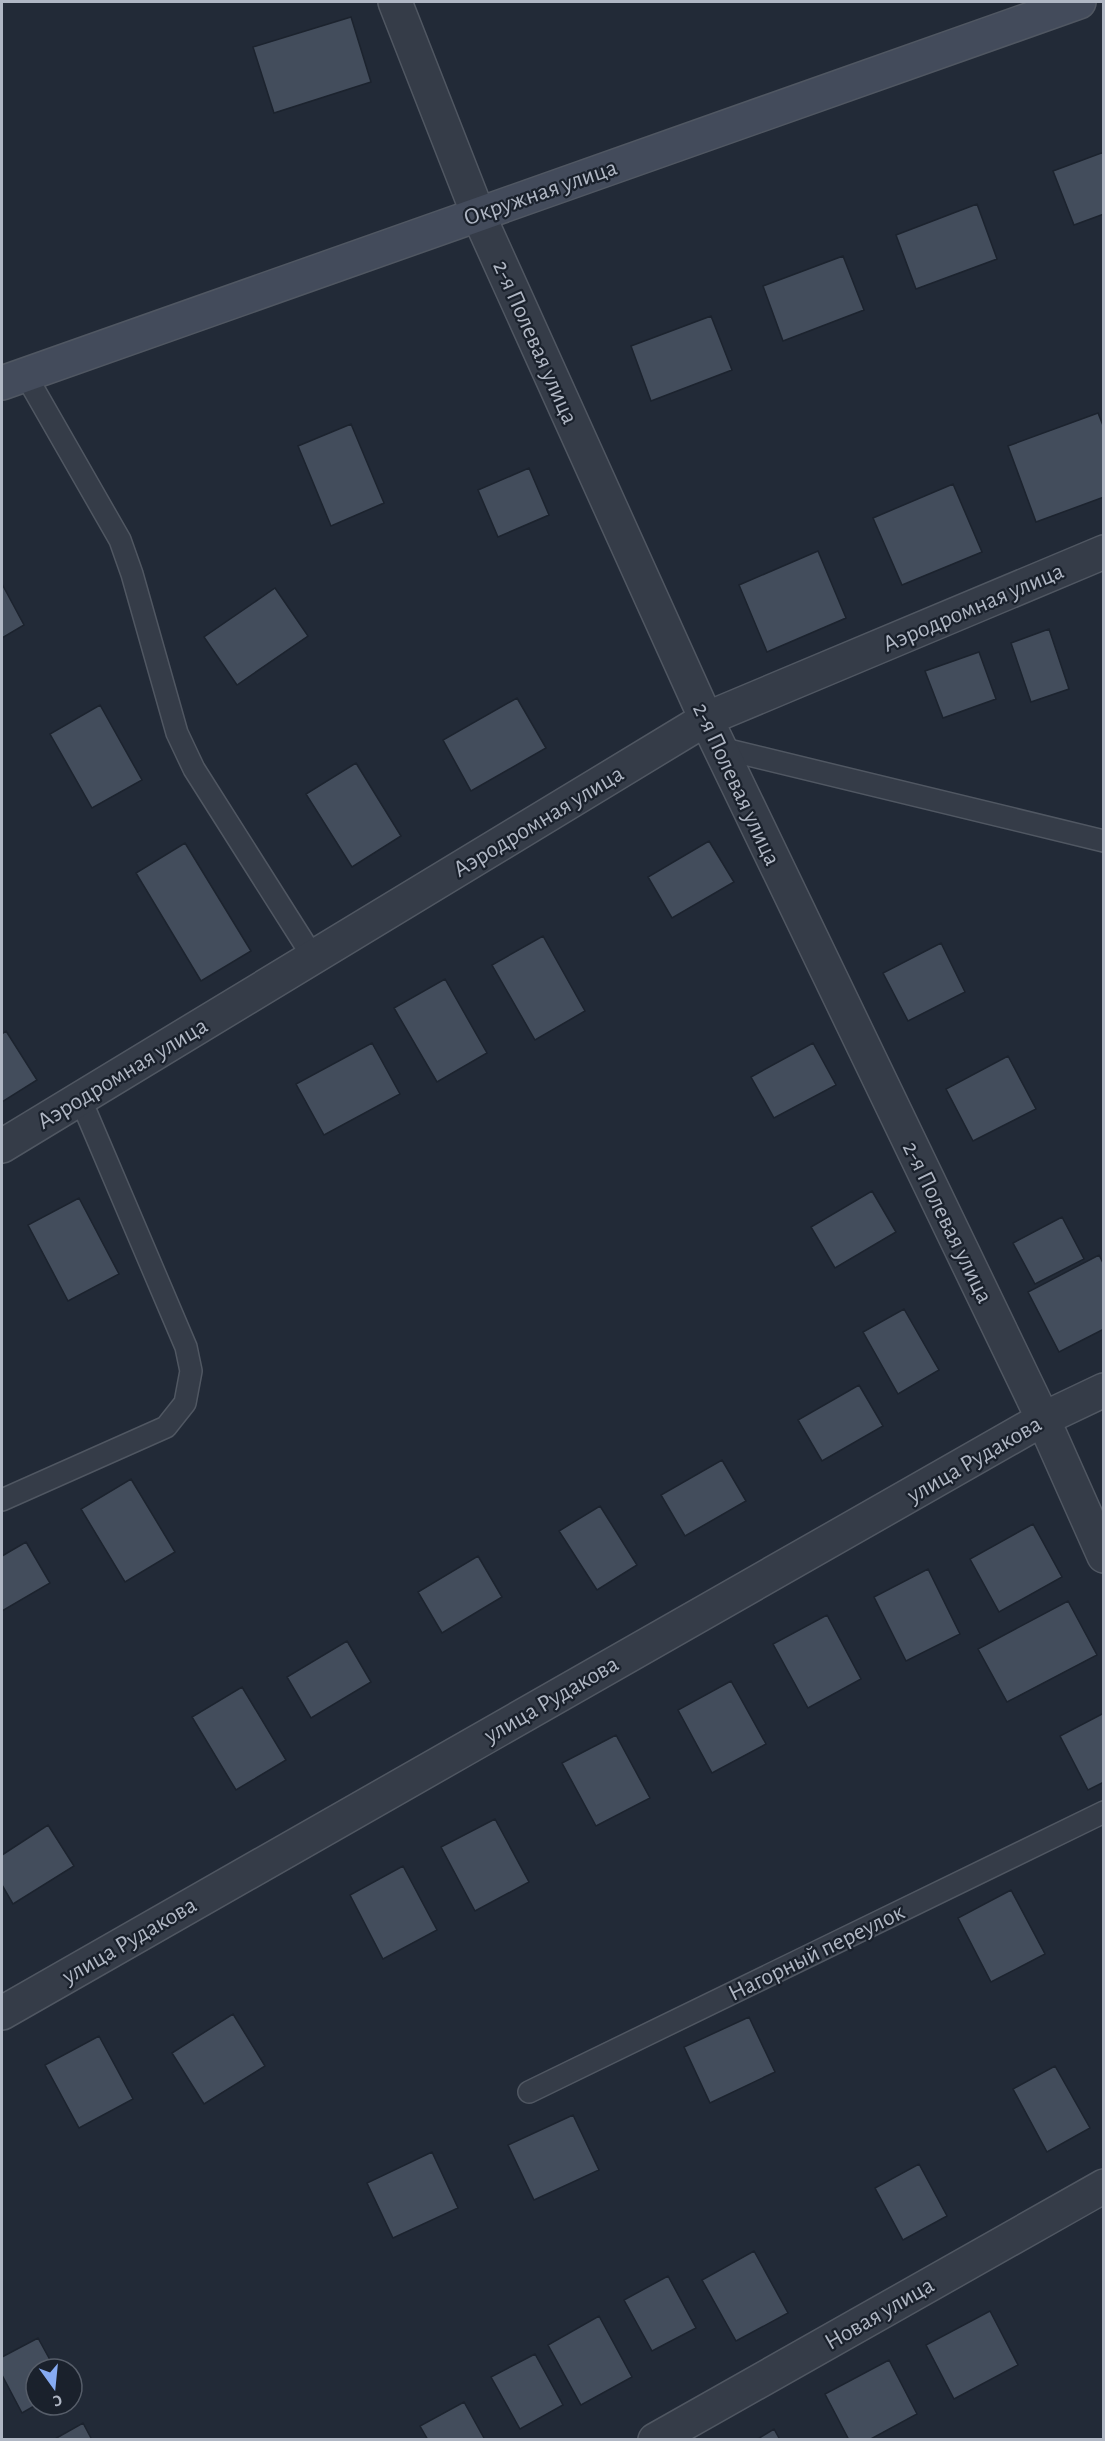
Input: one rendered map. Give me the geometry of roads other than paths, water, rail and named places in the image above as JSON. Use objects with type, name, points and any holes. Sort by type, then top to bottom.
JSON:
[{"type":"main road","name":"Окружная улица","points":[[13,378],[1079,2]]},
{"type":"street","name":"2-я Полевая улица","points":[[395,2],[478,214],[713,734],[1043,1419],[1104,1556]]},
{"type":"street","name":"Аэродромная улица","points":[[2,1146],[313,957],[713,734],[1104,552]]},
{"type":"street","name":"улица Рудакова","points":[[2,2013],[1043,1419],[1104,1390]]},
{"type":"street","name":"Новая улица","points":[[656,2439],[1104,2186]]},
{"type":"lane","points":[[13,378],[120,540],[132,574],[177,733],[194,769],[313,957]]},
{"type":"lane","points":[[713,734],[1104,842]]},
{"type":"lane","points":[[2,1500],[166,1427],[185,1403],[191,1371],[186,1347],[80,1098]]},
{"type":"lane","name":"Нагорный переулок","points":[[529,2092],[1104,1812]]}]
